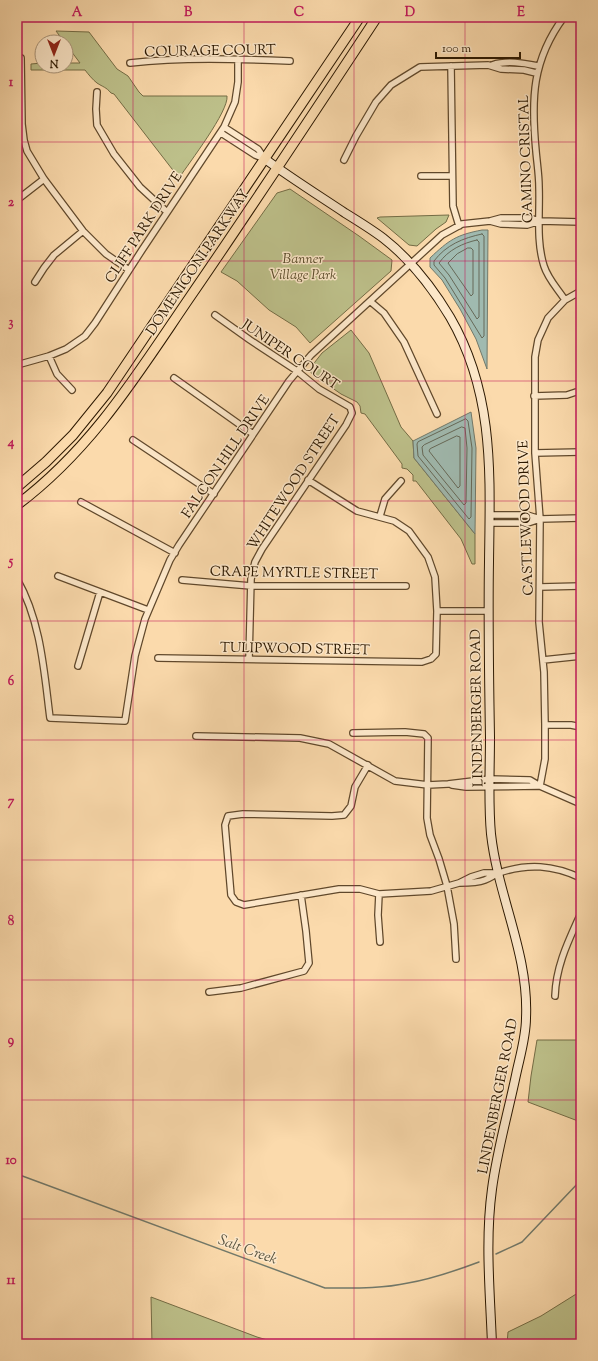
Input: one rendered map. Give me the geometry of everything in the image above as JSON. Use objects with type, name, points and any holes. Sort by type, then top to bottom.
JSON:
[{"type":"main road","name":"DOMENIGONI PARKWAY","points":[[17,487],[46,462],[73,435],[107,393],[360,17]]},
{"type":"main road","name":"DOMENIGONI PARKWAY","points":[[17,505],[66,462],[94,433],[116,404],[278,168],[377,17]]},
{"type":"street","name":"CAMINO CRISTAL","points":[[564,17],[550,36],[538,66],[536,73],[534,108],[539,186],[540,250],[545,268],[565,300]]},
{"type":"street","points":[[19,58],[20,125],[27,152],[44,179],[83,231],[106,254],[129,270]]},
{"type":"street","name":"COURAGE COURT","points":[[130,63],[163,59],[290,61]]},
{"type":"street","name":"CLIFF PARK DRIVE","points":[[17,365],[49,356],[66,349],[85,336],[95,323],[167,212],[221,133],[235,102],[238,82],[238,59]]},
{"type":"street","points":[[344,160],[376,102],[391,85],[420,67],[492,65],[501,62],[538,66]]},
{"type":"street","points":[[492,65],[501,69],[524,70],[536,73]]},
{"type":"street","points":[[451,66],[453,206],[459,226]]},
{"type":"street","points":[[97,92],[97,125],[114,154],[140,187],[167,212]]},
{"type":"street","points":[[224,127],[258,149],[265,159]]},
{"type":"street","points":[[221,133],[265,159]]},
{"type":"street","name":"LINDENBERGER ROAD","points":[[265,159],[383,238],[411,264],[435,294],[450,317],[463,342],[474,371],[484,410],[487,438],[489,519],[488,611],[491,833],[498,873],[526,986],[525,1036],[492,1190],[488,1250],[492,1344]]},
{"type":"street","points":[[421,176],[452,176]]},
{"type":"street","points":[[17,200],[44,179]]},
{"type":"street","name":"FALCON HILL DRIVE","points":[[17,579],[28,603],[37,632],[42,656],[50,718],[125,721],[135,656],[145,619],[175,553],[253,434],[297,371],[311,355],[371,302],[442,235],[462,224],[490,221],[501,224],[527,225],[540,221],[581,222]]},
{"type":"street","points":[[35,282],[54,255],[83,231]]},
{"type":"street","name":"CASTLEWOOD DRIVE","points":[[540,786],[545,759],[545,725],[539,622],[540,519],[534,396],[535,357],[538,340],[548,318],[565,300],[581,291]]},
{"type":"street","points":[[371,302],[384,313],[404,342],[438,414]]},
{"type":"street","name":"JUNIPER COURT","points":[[214,314],[297,371],[319,389],[350,407],[352,413]]},
{"type":"street","points":[[49,356],[57,374],[72,390]]},
{"type":"street","points":[[174,378],[253,434]]},
{"type":"street","points":[[534,396],[567,395],[576,392]]},
{"type":"street","name":"WHITEWOOD STREET","points":[[250,659],[251,586],[255,562],[262,549],[352,413]]},
{"type":"street","points":[[133,440],[214,494]]},
{"type":"street","points":[[536,453],[581,452]]},
{"type":"street","points":[[308,480],[357,511],[394,520],[409,531],[428,557],[435,577],[437,611],[488,611]]},
{"type":"street","points":[[380,516],[385,499],[400,481]]},
{"type":"street","points":[[81,502],[175,553]]},
{"type":"street","points":[[489,519],[528,523],[540,519],[581,518]]},
{"type":"street","points":[[58,576],[148,610]]},
{"type":"street","name":"CRAPE MYRTLE STREET","points":[[182,580],[251,586],[406,586]]},
{"type":"street","points":[[540,587],[581,586]]},
{"type":"street","points":[[78,666],[100,592]]},
{"type":"street","name":"TULIPWOOD STREET","points":[[158,658],[422,662],[431,659],[436,654],[437,611]]},
{"type":"street","points":[[542,660],[581,656]]},
{"type":"street","points":[[545,725],[561,724],[581,727]]},
{"type":"street","points":[[353,733],[405,732],[424,734],[428,738],[427,818],[430,835],[447,886],[454,924],[456,959]]},
{"type":"street","points":[[196,736],[300,738],[329,744],[395,781],[428,785],[448,784],[466,787],[490,783],[540,786],[581,804]]},
{"type":"street","points":[[368,765],[355,787],[351,806],[344,815],[243,814],[228,816],[225,825],[230,895],[236,902],[244,905],[339,889],[360,889],[378,894],[431,891],[459,883],[484,873],[498,873],[519,868],[544,866],[559,869],[581,878]]},
{"type":"street","points":[[378,894],[380,942]]},
{"type":"street","points":[[209,992],[241,988],[304,971],[309,963],[306,930],[300,895]]},
{"type":"street","points":[[555,996],[556,981],[561,959],[581,913]]},
{"type":"green space","points":[[56,31],[89,32],[117,69],[128,76],[143,96],[227,96],[222,113],[215,125],[179,178],[114,94],[95,82],[85,70],[74,70],[74,63],[80,63],[74,55],[74,34],[58,34]]},
{"type":"green space","points":[[31,64],[34,64],[34,70],[31,70]]},
{"type":"green space","name":"Banner Village Park","points":[[290,189],[392,260],[391,271],[310,343],[296,327],[269,310],[237,281],[221,272],[277,193]]},
{"type":"green space","points":[[449,215],[446,222],[417,246],[409,245],[377,218],[380,217]]},
{"type":"green space","points":[[351,330],[369,353],[401,427],[413,441],[414,458],[475,534],[475,564],[472,564],[461,539],[416,481],[413,481],[413,475],[407,469],[402,468],[402,464],[365,414],[361,413],[360,406],[357,402],[341,394],[311,373],[311,367],[322,353]]},
{"type":"green space","points":[[537,1040],[581,1040],[581,1119],[578,1121],[528,1102]]},
{"type":"green space","points":[[581,1291],[581,1344],[507,1344],[508,1332],[541,1316]]},
{"type":"green space","points":[[151,1297],[257,1337],[281,1344],[152,1344]]},
{"type":"water","points":[[482,230],[488,230],[487,369],[476,339],[460,309],[442,280],[430,267],[430,258],[453,239]]},
{"type":"water","points":[[471,412],[476,448],[475,534],[414,458],[413,441]]},
{"type":"waterway","points":[[17,20],[339,20]]},
{"type":"waterway","name":"Salt Creek","points":[[17,1174],[325,1288],[367,1288],[398,1285],[435,1277],[479,1262]]},
{"type":"waterway","name":"Salt Creek","points":[[496,1254],[522,1242],[581,1180]]}]
